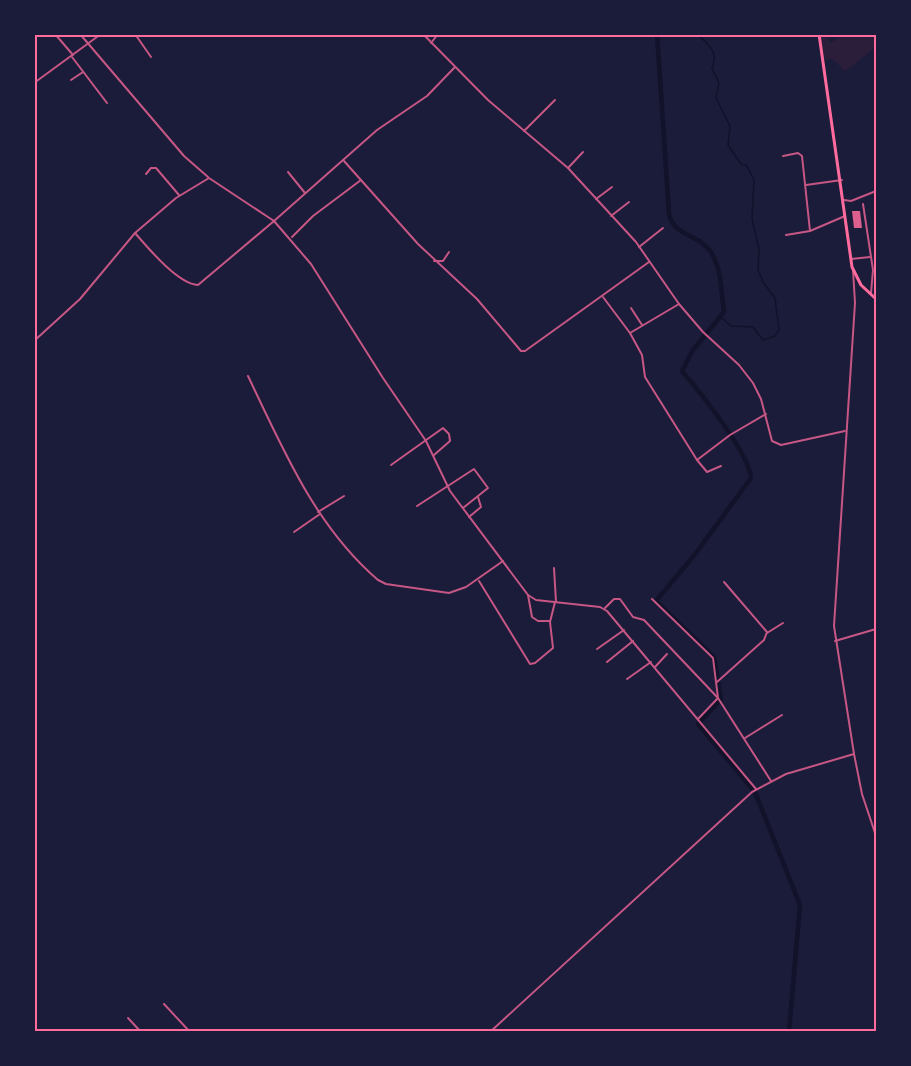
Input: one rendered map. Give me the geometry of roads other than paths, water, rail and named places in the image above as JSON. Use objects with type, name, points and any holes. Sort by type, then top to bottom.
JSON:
[{"type":"main road","points":[[819,34],[842,180],[852,267],[861,285],[876,299]]},
{"type":"street","points":[[56,34],[106,103]]},
{"type":"street","points":[[80,34],[184,156],[209,178],[274,221],[291,238],[311,264],[383,378],[425,439],[448,486],[528,595],[536,600],[604,608],[700,720],[754,790]]},
{"type":"street","points":[[34,83],[73,57],[101,34]]},
{"type":"street","points":[[135,34],[151,57]]},
{"type":"street","points":[[423,34],[524,131],[568,168],[639,247],[679,304],[739,365],[753,383],[766,414],[772,441],[776,444],[845,431]]},
{"type":"street","points":[[431,43],[438,34]]},
{"type":"street","points":[[135,233],[159,259],[191,284],[198,285],[306,194],[377,130],[427,96],[455,67]]},
{"type":"street","points":[[71,80],[83,72]]},
{"type":"street","points":[[524,131],[555,100]]},
{"type":"street","points":[[568,168],[583,152]]},
{"type":"street","points":[[783,156],[801,154],[810,231]]},
{"type":"street","points":[[344,161],[434,261],[477,299],[523,351],[650,262]]},
{"type":"street","points":[[146,174],[152,168],[156,168],[180,195]]},
{"type":"street","points":[[288,172],[306,194]]},
{"type":"street","points":[[34,341],[80,299],[135,233],[180,195],[209,178]]},
{"type":"street","points":[[291,238],[313,216],[361,180]]},
{"type":"street","points":[[806,185],[842,180]]},
{"type":"street","points":[[596,199],[612,187]]},
{"type":"street","points":[[844,200],[851,201],[876,191]]},
{"type":"street","points":[[611,216],[629,202]]},
{"type":"street","points":[[862,204],[873,286],[870,294]]},
{"type":"street","points":[[786,235],[810,231],[845,216]]},
{"type":"street","points":[[639,247],[663,228]]},
{"type":"street","points":[[434,261],[443,261],[449,252]]},
{"type":"street","points":[[851,259],[870,257]]},
{"type":"street","points":[[852,267],[855,303],[834,600],[835,641],[862,794],[876,836]]},
{"type":"street","points":[[603,297],[630,333],[642,355],[645,377],[697,460],[707,472],[721,466]]},
{"type":"street","points":[[630,333],[679,304]]},
{"type":"street","points":[[631,308],[642,325]]},
{"type":"street","points":[[248,376],[305,492],[341,542],[382,583],[449,593],[478,580],[503,561]]},
{"type":"street","points":[[697,460],[729,436],[766,414]]},
{"type":"street","points":[[391,465],[441,428],[449,434],[450,441],[434,455]]},
{"type":"street","points":[[417,506],[474,469],[488,486],[463,508]]},
{"type":"street","points":[[294,532],[344,496]]},
{"type":"street","points":[[469,517],[481,507],[478,497]]},
{"type":"street","points":[[478,580],[530,664],[535,663],[553,648],[550,621],[556,602],[554,568]]},
{"type":"street","points":[[724,582],[763,624],[767,633]]},
{"type":"street","points":[[528,595],[532,617],[538,621],[550,621]]},
{"type":"street","points":[[604,608],[614,599],[620,599],[633,617],[644,621],[720,700],[771,780]]},
{"type":"street","points":[[652,599],[713,658],[719,681],[720,700],[700,720]]},
{"type":"street","points":[[835,641],[876,629],[876,606]]},
{"type":"street","points":[[719,681],[764,640],[767,633],[783,623]]},
{"type":"street","points":[[597,649],[624,630]]},
{"type":"street","points":[[607,662],[633,641]]},
{"type":"street","points":[[655,667],[667,654]]},
{"type":"street","points":[[627,679],[651,662]]},
{"type":"street","points":[[746,738],[782,715]]},
{"type":"street","points":[[490,1032],[754,790],[771,780],[811,765],[854,754]]},
{"type":"street","points":[[164,1004],[190,1032]]},
{"type":"street","points":[[128,1018],[141,1032]]},
{"type":"waterway","points":[[657,34],[669,214],[676,227],[705,245],[714,258],[720,280],[724,312],[693,350],[682,371],[733,439],[742,454],[751,478],[696,553],[656,601],[714,657],[721,699],[698,724],[755,792],[800,905],[789,1032]]},
{"type":"waterway","points":[[698,34],[713,52],[712,68],[719,83],[716,98],[730,126],[728,145],[741,164],[747,166],[754,180],[752,219],[759,249],[758,270],[763,282],[775,298],[779,330],[775,336],[763,340],[753,327],[731,326],[721,317]]}]
